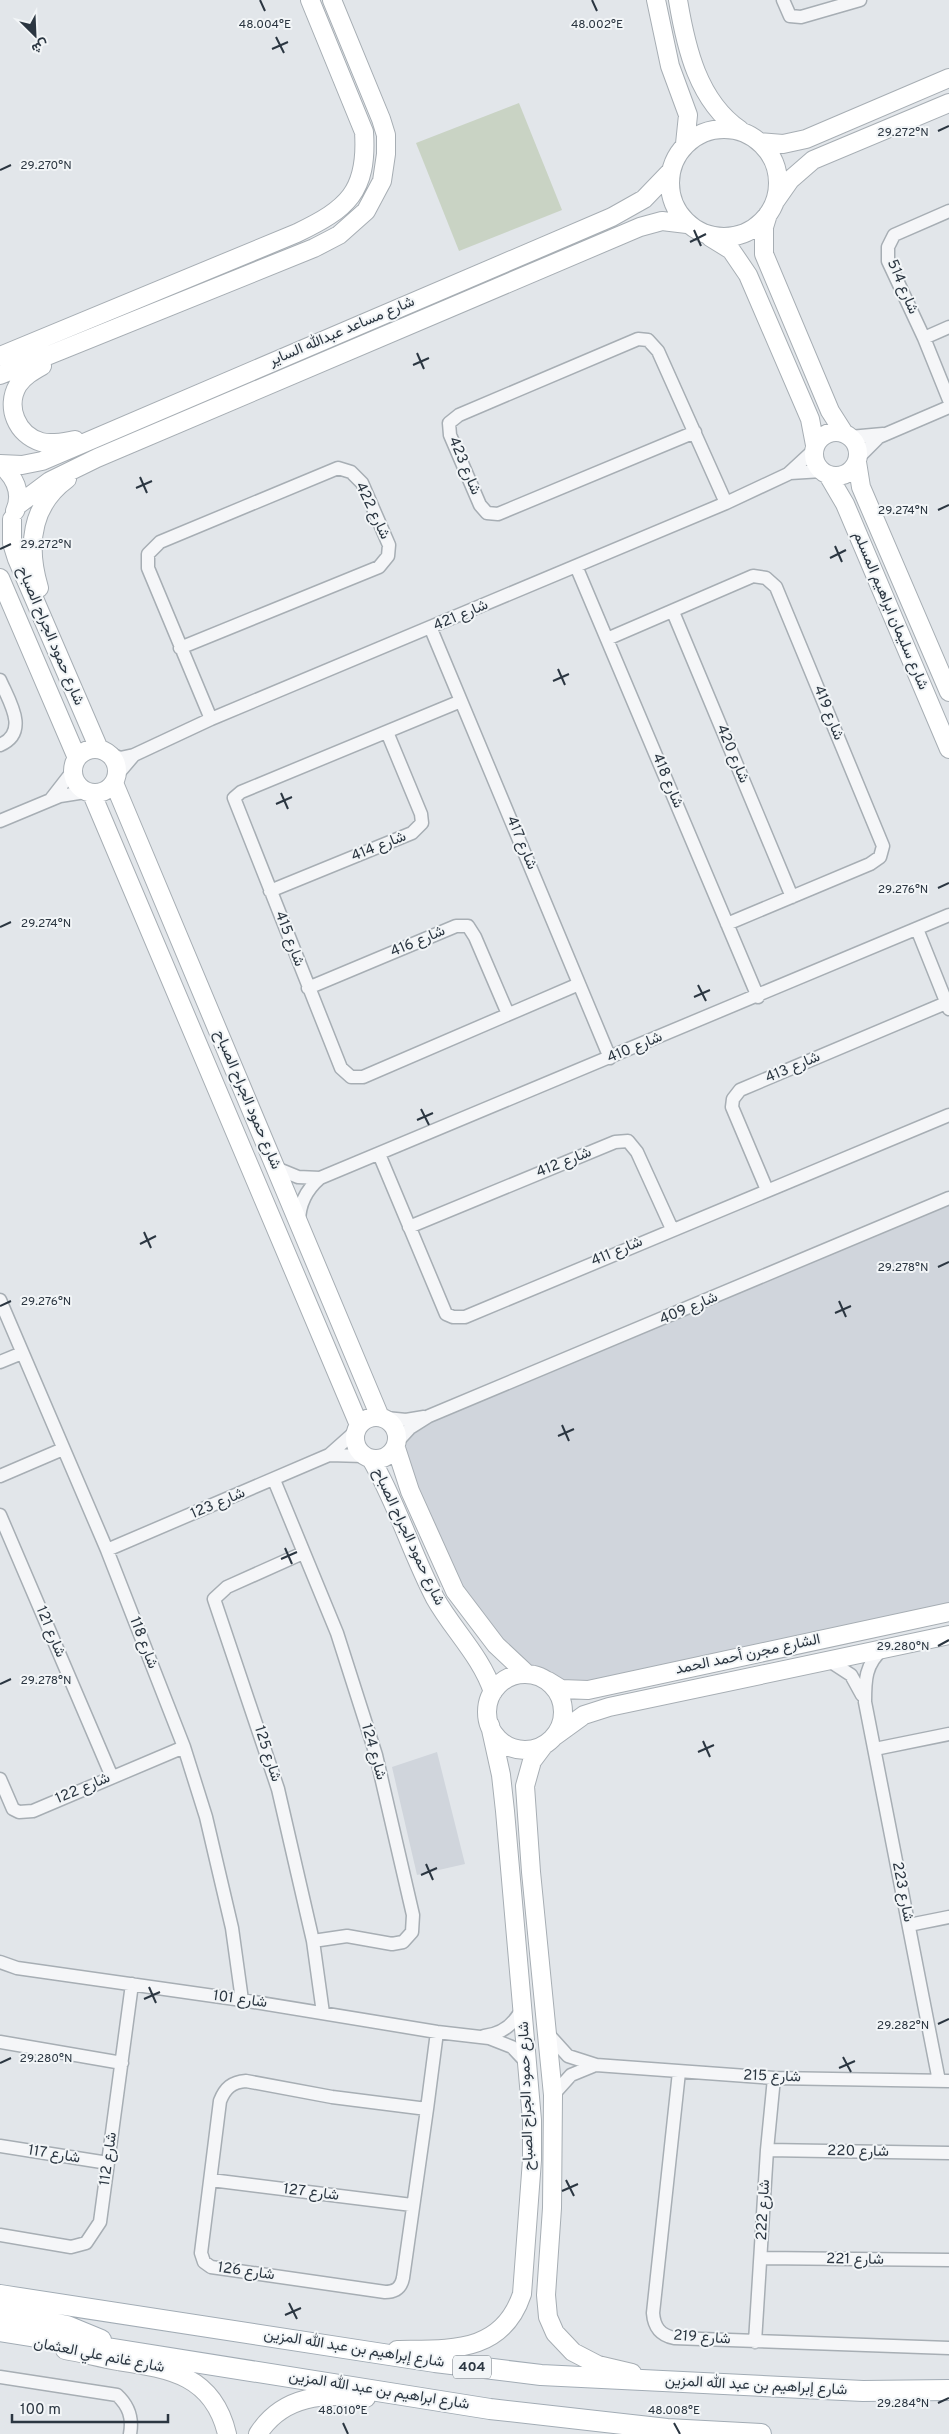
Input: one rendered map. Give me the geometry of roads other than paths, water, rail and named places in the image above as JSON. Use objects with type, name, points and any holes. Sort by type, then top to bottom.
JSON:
[{"type":"main road","name":"شارع إبراهيم بن عبد الله المزين","points":[[0,2295],[435,2362],[532,2374],[863,2391],[949,2390]]},
{"type":"main road","points":[[0,2312],[67,2326],[99,2338],[122,2351]]},
{"type":"main road","name":"شارع ابراهيم بن عبد الله المزين","points":[[0,2332],[542,2415],[651,2427],[759,2434]]},
{"type":"street","points":[[0,356],[288,237],[330,217],[344,205],[361,176],[365,152],[361,125],[310,0]]},
{"type":"street","points":[[0,375],[314,248],[339,234],[366,211],[382,181],[386,154],[386,135],[381,118],[332,0]]},
{"type":"street","points":[[656,0],[668,58],[688,115],[685,144]]},
{"type":"street","points":[[678,0],[687,44],[704,90],[719,113],[740,131],[760,142],[771,155],[777,171],[778,188],[764,227],[764,254],[830,411],[855,443],[857,460]]},
{"type":"street","points":[[783,0],[790,16],[801,17],[860,0]]},
{"type":"street","points":[[760,142],[783,144],[806,139],[949,78]]},
{"type":"street","points":[[705,234],[723,237],[740,234],[756,226],[771,209],[790,180],[813,160],[949,102]]},
{"type":"street","points":[[361,125],[364,119],[370,115],[381,118]]},
{"type":"street","points":[[740,131],[726,128],[711,130],[697,135],[685,144],[676,157],[670,172],[670,191],[676,209],[687,224],[731,250],[741,262],[810,419],[816,466],[825,473],[840,476],[847,474],[871,444],[887,433],[949,407]]},
{"type":"street","name":"شارع مساعد عبدالله الساير","points":[[0,464],[22,465],[37,462],[617,215],[644,198],[670,172]]},
{"type":"street","name":"شارع 514","points":[[949,211],[894,235],[888,247],[888,261],[924,338],[949,400]]},
{"type":"street","name":"شارع مساعد عبدالله الساير","points":[[10,518],[50,481],[98,458],[640,227],[662,221],[687,224]]},
{"type":"street","points":[[119,306],[126,306],[130,310],[132,316],[127,323]]},
{"type":"street","points":[[770,326],[777,313],[786,313],[790,316]]},
{"type":"street","points":[[924,338],[949,327]]},
{"type":"street","name":"شارع 423","points":[[695,432],[498,514],[488,513],[480,504],[450,435],[449,423],[459,415],[638,339],[648,340],[658,351],[695,432],[726,503]]},
{"type":"street","points":[[67,348],[23,379],[15,393],[14,416],[22,430],[42,442],[91,439]]},
{"type":"street","points":[[815,448],[824,435],[830,432],[847,435],[887,433]]},
{"type":"street","name":"شارع 421","points":[[102,750],[120,758],[134,755],[211,719],[726,503],[788,474],[815,448]]},
{"type":"street","points":[[46,627],[32,557],[35,524],[44,503],[55,490],[65,480],[98,458]]},
{"type":"street","name":"شارع سليمان ابراهيم المسلم","points":[[857,460],[861,487],[945,682]]},
{"type":"street","name":"شارع حمود الجراح الصباح","points":[[0,464],[9,472],[15,482],[18,493],[10,518],[14,551],[102,750]]},
{"type":"street","name":"شارع 422","points":[[180,648],[379,567],[388,556],[389,545],[362,483],[351,472],[338,468],[160,542],[148,554],[148,568],[180,648],[211,719]]},
{"type":"street","name":"شارع 421","points":[[788,474],[825,473]]},
{"type":"street","name":"شارع سليمان ابراهيم المسلم","points":[[825,473],[845,504],[949,749]]},
{"type":"street","name":"شارع 418","points":[[576,566],[758,996]]},
{"type":"street","name":"شارع 419","points":[[607,639],[753,576],[766,578],[776,586],[883,846],[880,857],[870,864],[727,924]]},
{"type":"street","name":"شارع حمود الجراح الصباح","points":[[0,578],[26,637],[74,765]]},
{"type":"street","points":[[0,598],[26,637]]},
{"type":"street","name":"شارع 420","points":[[673,612],[792,897]]},
{"type":"street","points":[[26,637],[29,623],[38,619],[46,627]]},
{"type":"street","name":"شارع 417","points":[[431,628],[610,1058]]},
{"type":"street","points":[[918,677],[930,676],[945,682]]},
{"type":"street","points":[[0,680],[17,723],[14,734],[7,742],[0,745]]},
{"type":"street","points":[[926,694],[945,682]]},
{"type":"street","name":"شارع 415","points":[[461,700],[241,792],[234,798],[341,1068],[351,1077],[363,1077],[579,984]]},
{"type":"street","name":"شارع 414","points":[[270,891],[412,833],[422,823],[421,814],[387,732]]},
{"type":"street","points":[[0,821],[51,799],[104,792],[115,779],[117,766],[113,758],[102,750],[86,750],[51,799]]},
{"type":"street","name":"شارع 421","points":[[115,779],[134,755]]},
{"type":"street","points":[[74,765],[78,787],[89,793]]},
{"type":"street","name":"شارع حمود الجراح الصباح","points":[[115,779],[150,869],[247,1100],[383,1417]]},
{"type":"street","name":"شارع حمود الجراح الصباح","points":[[89,793],[128,877],[358,1428]]},
{"type":"street","points":[[128,877],[140,876],[150,869]]},
{"type":"street","name":"شارع 410","points":[[276,1168],[298,1177],[320,1178],[949,915]]},
{"type":"street","name":"شارع 416","points":[[308,988],[456,926],[468,926],[508,1014]]},
{"type":"street","points":[[917,929],[948,1006]]},
{"type":"street","name":"شارع 413","points":[[767,1190],[732,1107],[733,1098],[740,1090],[948,1006]]},
{"type":"street","points":[[226,1110],[234,1100],[247,1100]]},
{"type":"street","name":"شارع 411","points":[[379,1154],[446,1314],[453,1317],[465,1317],[949,1115]]},
{"type":"street","name":"شارع 412","points":[[409,1227],[615,1142],[628,1141],[637,1152],[672,1229]]},
{"type":"street","name":"شارع 410","points":[[299,1222],[300,1208],[305,1195],[320,1178]]},
{"type":"street","name":"شارع 409","points":[[397,1444],[410,1428],[429,1416],[949,1198]]},
{"type":"street","name":"شارع 118","points":[[0,1300],[107,1550],[184,1747],[206,1817],[232,1928],[242,2000]]},
{"type":"street","points":[[0,1362],[22,1353]]},
{"type":"street","name":"شارع 409","points":[[383,1417],[406,1420],[429,1416]]},
{"type":"street","points":[[383,1417],[394,1426],[397,1444],[389,1455],[380,1459],[367,1457],[356,1445],[358,1428],[368,1418],[383,1417]]},
{"type":"street","name":"شارع 123","points":[[107,1550],[329,1455],[358,1428]]},
{"type":"street","name":"شارع حمود الجراح الصباح","points":[[397,1444],[404,1475],[455,1590],[496,1645],[527,1674]]},
{"type":"street","points":[[0,1476],[63,1448]]},
{"type":"street","name":"شارع 123","points":[[329,1455],[367,1457]]},
{"type":"street","name":"شارع حمود الجراح الصباح","points":[[367,1457],[389,1493],[406,1537],[438,1603],[476,1655],[493,1692]]},
{"type":"street","name":"شارع 124","points":[[274,1480],[337,1633],[376,1755],[413,1915],[412,1932],[404,1942],[392,1944],[347,1936],[313,1941]]},
{"type":"street","name":"شارع 121","points":[[0,1515],[112,1777]]},
{"type":"street","points":[[406,1537],[420,1534],[427,1528]]},
{"type":"street","name":"شارع 125","points":[[303,1553],[227,1587],[214,1599],[278,1789],[313,1941],[323,2013]]},
{"type":"street","name":"الشارع مجرن أحمد الحمد","points":[[548,1681],[561,1689],[588,1690],[949,1612]]},
{"type":"street","name":"الشارع مجرن أحمد الحمد","points":[[549,1741],[584,1715],[609,1707],[949,1635]]},
{"type":"street","name":"شارع 223","points":[[883,1649],[872,1660],[866,1674],[865,1702],[909,1925],[944,2081]]},
{"type":"street","name":"شارع 223","points":[[828,1660],[851,1674],[865,1702]]},
{"type":"street","points":[[527,1674],[548,1681],[562,1701],[564,1713],[561,1725],[549,1741],[532,1750],[518,1749],[506,1745],[496,1736],[490,1725],[488,1708],[493,1692],[508,1678],[527,1674]]},
{"type":"street","name":"شارع حمود الجراح الصباح","points":[[371,2351],[454,2349],[477,2344],[506,2324],[522,2294],[532,2160],[528,2065],[503,1791],[490,1725]]},
{"type":"street","points":[[875,1749],[949,1734]]},
{"type":"street","name":"شارع حمود الجراح الصباح","points":[[549,1741],[532,1761],[525,1786],[531,1872],[554,2095],[552,2208],[546,2295],[548,2317],[560,2340],[573,2352],[589,2361],[631,2373],[646,2381]]},
{"type":"street","name":"شارع 122","points":[[0,1778],[13,1809],[20,1812],[33,1811],[184,1747]]},
{"type":"street","points":[[909,1925],[949,1917]]},
{"type":"street","name":"شارع 101","points":[[0,1962],[17,1968],[242,2000],[437,2032],[481,2036],[505,2043],[518,2052],[528,2065]]},
{"type":"street","name":"شارع 112","points":[[0,2235],[71,2247],[86,2242],[93,2236],[100,2222],[132,1984]]},
{"type":"street","name":"شارع 101","points":[[481,2036],[495,2034],[507,2027],[517,2018],[524,2005]]},
{"type":"street","name":"شارع 126","points":[[427,2109],[332,2097],[246,2081],[226,2088],[220,2101],[201,2253],[207,2265],[385,2292],[395,2290],[402,2283],[412,2205],[427,2109],[437,2032]]},
{"type":"street","name":"شارع 215","points":[[549,2036],[568,2056],[596,2066],[774,2078],[944,2081]]},
{"type":"street","points":[[0,2042],[122,2063]]},
{"type":"street","name":"شارع 215","points":[[554,2095],[571,2075],[596,2066]]},
{"type":"street","name":"شارع 219","points":[[679,2072],[654,2314],[655,2325],[663,2334],[674,2338],[755,2342],[949,2348]]},
{"type":"street","name":"شارع 222","points":[[755,2342],[767,2150],[774,2078]]},
{"type":"street","name":"شارع 117","points":[[0,2146],[108,2163]]},
{"type":"street","name":"شارع 220","points":[[767,2150],[949,2154]]},
{"type":"street","name":"شارع 127","points":[[211,2180],[412,2205]]},
{"type":"street","points":[[526,2258],[537,2263],[548,2260]]},
{"type":"street","name":"شارع 221","points":[[761,2258],[949,2260]]},
{"type":"street","name":"شارع غانم علي العثمان","points":[[0,2332],[42,2346],[160,2367],[179,2373],[197,2384],[211,2398],[221,2415],[227,2434]]},
{"type":"street","points":[[0,2377],[117,2395],[126,2403],[131,2417],[130,2434]]},
{"type":"street","points":[[258,2434],[267,2421],[282,2410],[296,2402],[312,2397],[344,2396],[431,2406],[459,2403]]}]
